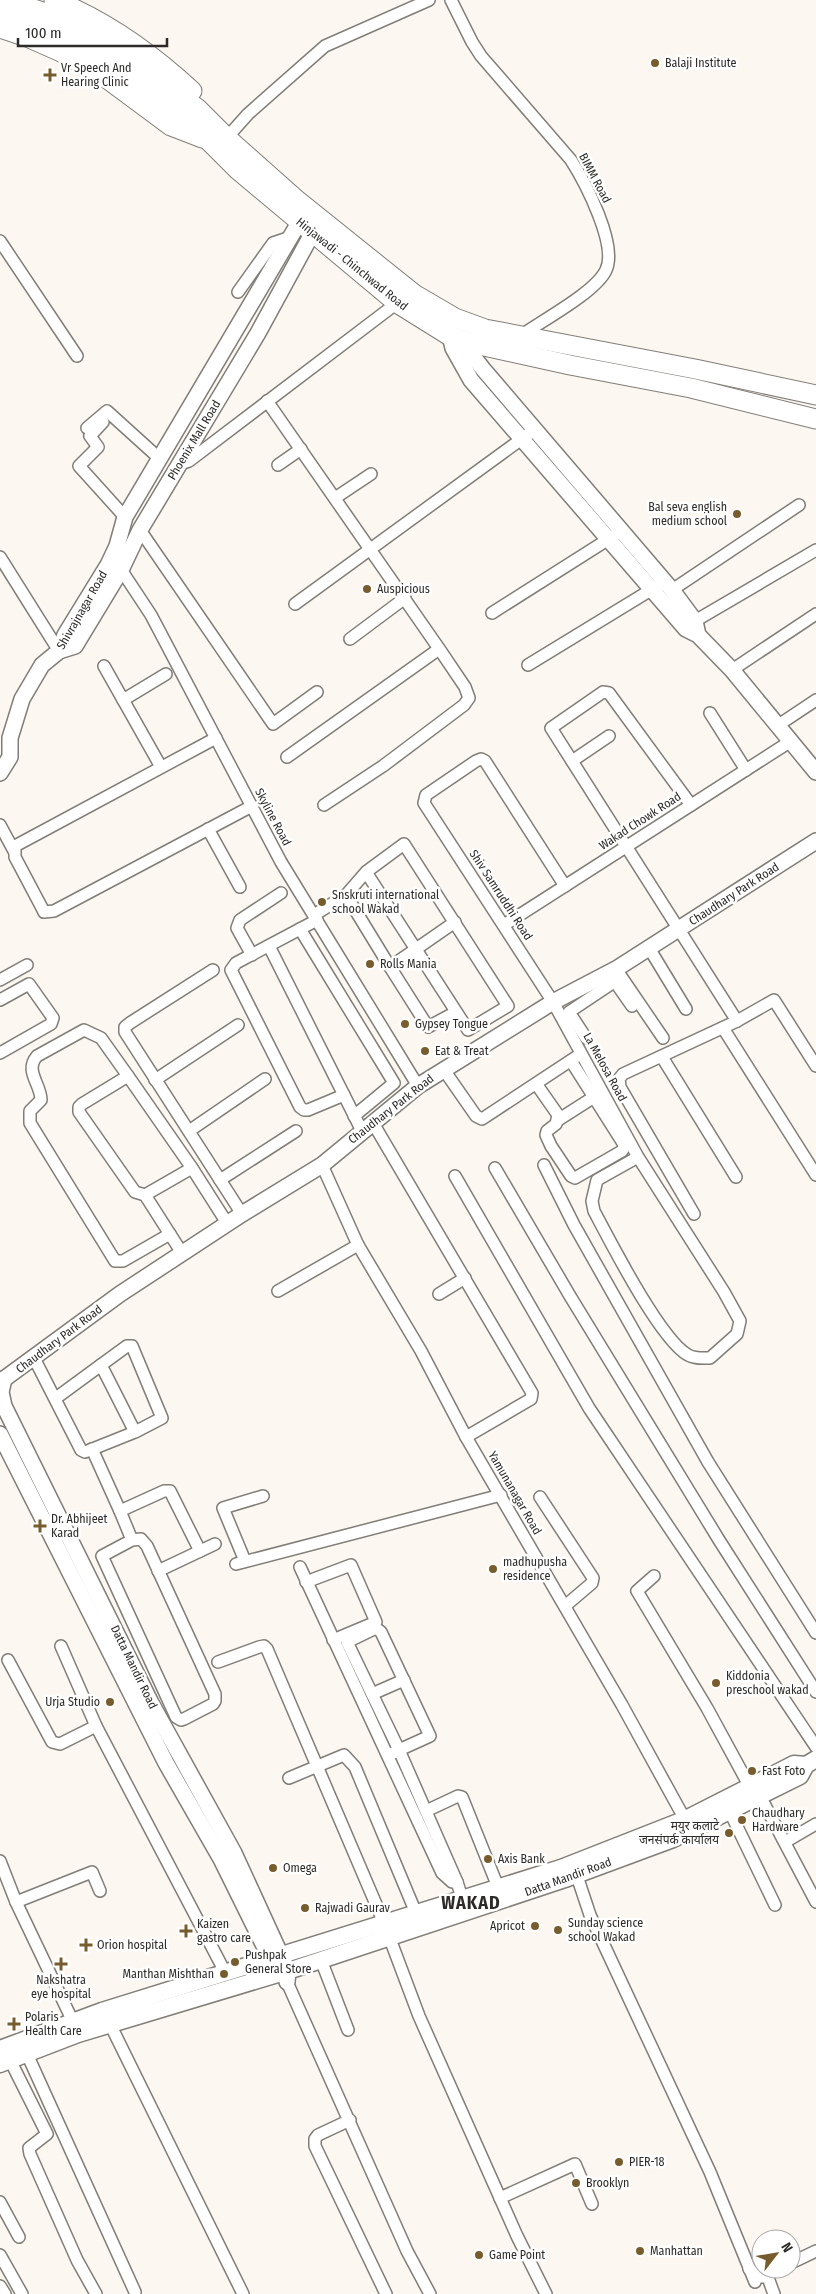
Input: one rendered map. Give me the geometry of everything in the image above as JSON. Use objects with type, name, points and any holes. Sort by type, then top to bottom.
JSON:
[{"type":"main road","name":"Hinjawadi - Chinchwad Road","points":[[6,0],[58,17],[124,55],[198,109],[216,138]]},
{"type":"main road","points":[[54,0],[100,23],[159,60],[202,100],[216,138]]},
{"type":"main road","name":"Hinjawadi - Chinchwad Road","points":[[0,14],[52,31],[116,67],[189,121],[216,138],[308,225],[398,303],[458,339],[570,365],[691,388],[816,418]]},
{"type":"main road","points":[[0,28],[27,36],[61,52],[109,80],[171,126],[216,138]]},
{"type":"main road","name":"Hinjawadi - Chinchwad Road","points":[[308,225],[414,294],[455,318],[485,329],[816,395]]},
{"type":"main road","name":"Datta Mandir Road","points":[[688,1826],[755,1791],[800,1776],[811,1762]]},
{"type":"main road","name":"Datta Mandir Road","points":[[3,2058],[76,2028],[225,1972],[276,1957],[386,1931],[574,1869],[730,1812],[755,1791]]},
{"type":"main road","name":"Datta Mandir Road","points":[[106,2017],[284,1975],[386,1931],[416,1913],[498,1887],[574,1869]]},
{"type":"main road","name":"Datta Mandir Road","points":[[3,2058],[26,2054],[76,2028]]},
{"type":"street","points":[[216,138],[248,114],[325,46],[429,0]]},
{"type":"street","name":"BIMM Road","points":[[451,0],[481,56],[571,160],[605,229],[608,262],[606,271],[582,297],[554,312],[522,335]]},
{"type":"street","points":[[238,292],[273,243],[308,225]]},
{"type":"street","name":"Phoenix Mall Road","points":[[114,551],[125,517],[308,225]]},
{"type":"street","name":"Phoenix Mall Road","points":[[59,651],[75,646],[121,570],[140,530],[258,334],[308,225]]},
{"type":"street","points":[[0,241],[77,356]]},
{"type":"street","points":[[180,464],[189,461],[398,303]]},
{"type":"street","points":[[458,339],[483,369],[528,434],[663,587],[816,772]]},
{"type":"street","points":[[267,401],[405,598],[468,692],[470,698],[384,766],[324,806]]},
{"type":"street","points":[[87,428],[106,411],[160,459]]},
{"type":"street","points":[[103,422],[90,436],[98,447],[79,466],[125,517]]},
{"type":"street","points":[[295,604],[528,434]]},
{"type":"street","points":[[278,465],[301,450]]},
{"type":"street","points":[[335,498],[371,474]]},
{"type":"street","points":[[528,665],[799,505]]},
{"type":"street","points":[[140,530],[273,724],[317,692]]},
{"type":"street","points":[[492,613],[616,534]]},
{"type":"street","points":[[696,628],[816,550]]},
{"type":"street","name":"Skyline Road","points":[[114,551],[121,570],[151,615],[281,862],[418,1086]]},
{"type":"street","name":"Shivrajnagar Road","points":[[5,742],[29,684],[42,665],[59,651],[64,635],[84,606],[114,551]]},
{"type":"street","points":[[0,557],[59,651]]},
{"type":"street","points":[[350,639],[405,598]]},
{"type":"street","points":[[732,670],[816,614]]},
{"type":"street","points":[[287,757],[439,649]]},
{"type":"street","points":[[104,666],[161,767]]},
{"type":"street","points":[[123,700],[166,674]]},
{"type":"street","points":[[691,805],[609,693],[603,692],[551,728],[737,1021]]},
{"type":"street","points":[[777,726],[816,700]]},
{"type":"street","points":[[710,713],[746,770]]},
{"type":"street","points":[[572,761],[608,736]]},
{"type":"street","points":[[14,851],[20,842],[216,738]]},
{"type":"street","name":"Wakad Chowk Road","points":[[504,925],[791,741]]},
{"type":"street","points":[[0,773],[10,757],[5,742]]},
{"type":"street","name":"Shiv Samruddhi Road","points":[[554,1002],[424,803],[426,795],[476,761],[481,759],[485,761],[565,886]]},
{"type":"street","points":[[0,826],[44,912],[49,913],[252,806]]},
{"type":"street","points":[[208,829],[240,887]]},
{"type":"street","name":"Chaudhary Park Road","points":[[2,1381],[120,1294],[227,1223],[322,1165],[418,1086],[554,1002],[613,974],[649,948],[816,841]]},
{"type":"street","points":[[344,1095],[308,1110],[300,1107],[233,974],[233,967],[300,929],[346,895],[366,872],[404,844],[508,1006],[468,1030]]},
{"type":"street","points":[[366,872],[468,1030],[478,1049]]},
{"type":"street","points":[[252,955],[237,928],[240,920],[280,893]]},
{"type":"street","points":[[346,895],[428,1027],[456,1012]]},
{"type":"street","points":[[390,967],[454,922]]},
{"type":"street","points":[[300,929],[394,1084],[354,1116]]},
{"type":"street","points":[[269,946],[354,1116],[367,1127],[465,1278],[533,1396],[466,1437]]},
{"type":"street","points":[[649,948],[686,1008]]},
{"type":"street","points":[[0,980],[27,965]]},
{"type":"street","points":[[213,970],[125,1027],[127,1036],[242,1214]]},
{"type":"street","points":[[613,974],[634,1010]]},
{"type":"street","points":[[586,1038],[570,1012],[613,974]]},
{"type":"street","points":[[613,974],[663,1038]]},
{"type":"street","points":[[0,1000],[29,984],[53,1018],[51,1024],[0,1053]]},
{"type":"street","points":[[694,1214],[620,1087],[619,1079],[623,1074],[723,1028],[774,1000],[816,1066]]},
{"type":"street","name":"La Melosa Road","points":[[554,1002],[638,1157],[724,1292],[740,1322],[737,1334],[710,1358],[697,1359],[676,1345],[659,1323],[594,1211],[592,1201],[597,1180],[638,1157]]},
{"type":"street","points":[[155,1080],[238,1025]]},
{"type":"street","points":[[723,1028],[816,1175]]},
{"type":"street","points":[[170,1234],[123,1261],[115,1261],[30,1123],[30,1111],[41,1100],[31,1072],[32,1062],[37,1056],[84,1030],[90,1031],[101,1038],[192,1168],[227,1223]]},
{"type":"street","points":[[444,1070],[476,1116],[482,1119],[582,1053]]},
{"type":"street","points":[[662,1057],[736,1177]]},
{"type":"street","points":[[571,1060],[594,1097],[624,1148],[575,1178],[568,1173],[546,1135],[558,1120],[594,1097]]},
{"type":"street","points":[[128,1076],[82,1104],[79,1107],[79,1112],[135,1192],[145,1195],[182,1253]]},
{"type":"street","points":[[189,1132],[265,1079]]},
{"type":"street","points":[[537,1084],[558,1115],[558,1120]]},
{"type":"street","points":[[220,1180],[296,1131]]},
{"type":"street","name":"Yamunanagar Road","points":[[322,1165],[358,1245],[421,1350],[466,1437],[565,1606],[688,1826]]},
{"type":"street","points":[[544,1165],[574,1224],[708,1462],[816,1633]]},
{"type":"street","points":[[145,1195],[192,1168]]},
{"type":"street","points":[[495,1168],[570,1296],[719,1540],[816,1692]]},
{"type":"street","points":[[455,1176],[589,1408],[816,1747]]},
{"type":"street","points":[[278,1291],[358,1245]]},
{"type":"street","points":[[439,1294],[465,1278]]},
{"type":"street","points":[[34,1358],[81,1450],[85,1452],[135,1432],[162,1418],[135,1349],[129,1345],[56,1398]]},
{"type":"street","points":[[101,1365],[135,1432]]},
{"type":"street","name":"Datta Mandir Road","points":[[2,1381],[1,1392],[4,1406],[166,1763],[276,1957],[284,1975]]},
{"type":"street","name":"Datta Mandir Road","points":[[2,1444],[78,1570]]},
{"type":"street","points":[[92,1449],[132,1540]]},
{"type":"street","points":[[120,1511],[164,1491],[170,1491],[200,1551]]},
{"type":"street","points":[[263,1496],[223,1508],[241,1562],[501,1495]]},
{"type":"street","points":[[540,1497],[593,1578],[592,1583],[565,1606]]},
{"type":"street","points":[[78,1570],[102,1556],[132,1540],[141,1539],[145,1542],[216,1698],[213,1704],[181,1720],[176,1717],[102,1556]]},
{"type":"street","points":[[158,1571],[215,1544]]},
{"type":"street","points":[[306,1582],[350,1565],[376,1622],[333,1640]]},
{"type":"street","points":[[300,1568],[442,1873],[452,1882],[457,1882]]},
{"type":"street","points":[[654,1576],[637,1591],[708,1708],[816,1902]]},
{"type":"street","points":[[386,1755],[399,1750],[430,1736],[381,1632],[376,1628],[347,1642],[399,1750],[457,1882],[462,1898]]},
{"type":"street","points":[[61,1646],[96,1726],[225,1972]]},
{"type":"street","points":[[218,1662],[259,1647],[264,1646],[267,1649],[386,1931],[418,2016],[500,2198],[546,2294]]},
{"type":"street","points":[[8,1660],[52,1742],[60,1744],[96,1726]]},
{"type":"street","points":[[372,1694],[404,1680]]},
{"type":"street","points":[[289,1778],[344,1755],[355,1768],[416,1913]]},
{"type":"street","points":[[426,1811],[458,1796],[462,1797],[498,1887]]},
{"type":"street","points":[[730,1812],[775,1905]]},
{"type":"street","points":[[784,1842],[816,1824]]},
{"type":"street","points":[[0,1861],[16,1902],[76,2028]]},
{"type":"street","points":[[574,1869],[590,1915],[710,2172],[755,2282]]},
{"type":"street","points":[[16,1902],[92,1872],[100,1891]]},
{"type":"street","points":[[321,1960],[348,2030]]},
{"type":"street","points":[[284,1975],[408,2251],[430,2294]]},
{"type":"street","points":[[106,2017],[243,2294]]},
{"type":"street","points":[[26,2054],[135,2292]]},
{"type":"street","points":[[3,2058],[47,2134],[29,2148],[30,2154],[77,2260],[96,2294]]},
{"type":"street","points":[[350,2120],[318,2135],[315,2139],[316,2146],[386,2294]]},
{"type":"street","points":[[500,2198],[575,2164],[592,2204]]},
{"type":"street","points":[[0,2202],[19,2238]]},
{"type":"street","points":[[801,2258],[816,2251]]},
{"type":"street","points":[[0,2255],[22,2294]]},
{"type":"street","points":[[768,2279],[774,2294]]},
{"type":"street","points":[[0,2286],[5,2294]]},
{"type":"place","name":"Balaji Institute","points":[[655,63]]},
{"type":"place","name":"Vr Speech And Hearing Clinic","points":[[50,75]]},
{"type":"place","name":"Bal seva english medium school","points":[[737,514]]},
{"type":"place","name":"Auspicious","points":[[367,589]]},
{"type":"place","name":"Snskruti international school Wakad","points":[[322,902]]},
{"type":"place","name":"Rolls Mania","points":[[370,964]]},
{"type":"place","name":"Gypsey Tongue","points":[[405,1024]]},
{"type":"place","name":"Eat & Treat","points":[[425,1051]]},
{"type":"place","name":"Dr. Abhijeet Karad","points":[[40,1526]]},
{"type":"place","name":"madhupusha residence","points":[[493,1569]]},
{"type":"place","name":"Kiddonia preschool wakad","points":[[716,1683]]},
{"type":"place","name":"Urja Studio","points":[[110,1702]]},
{"type":"place","name":"Fast Foto","points":[[752,1771]]},
{"type":"place","name":"Chaudhary Hardware","points":[[742,1820]]},
{"type":"place","name":"मयुर कलाटे जनसंपर्क कार्यालय","points":[[729,1833]]},
{"type":"place","name":"Axis Bank","points":[[488,1859]]},
{"type":"place","name":"Omega","points":[[273,1868]]},
{"type":"place","name":"Rajwadi Gaurav","points":[[305,1908]]},
{"type":"place","name":"Apricot","points":[[535,1926]]},
{"type":"place","name":"Sunday science school Wakad","points":[[558,1930]]},
{"type":"place","name":"Kaizen gastro care","points":[[186,1931]]},
{"type":"place","name":"Orion hospital","points":[[86,1945]]},
{"type":"place","name":"Pushpak General Store","points":[[235,1962]]},
{"type":"place","name":"Nakshatra eye hospital","points":[[61,1964]]},
{"type":"place","name":"Manthan Mishthan","points":[[224,1974]]},
{"type":"place","name":"Polaris Health Care","points":[[14,2024]]},
{"type":"place","name":"PIER-18","points":[[619,2162]]},
{"type":"place","name":"Brooklyn","points":[[576,2183]]},
{"type":"place","name":"Manhattan","points":[[640,2251]]},
{"type":"place","name":"Game Point","points":[[479,2255]]},
{"type":"district","name":"WAKAD","points":[[471,1903]]}]
